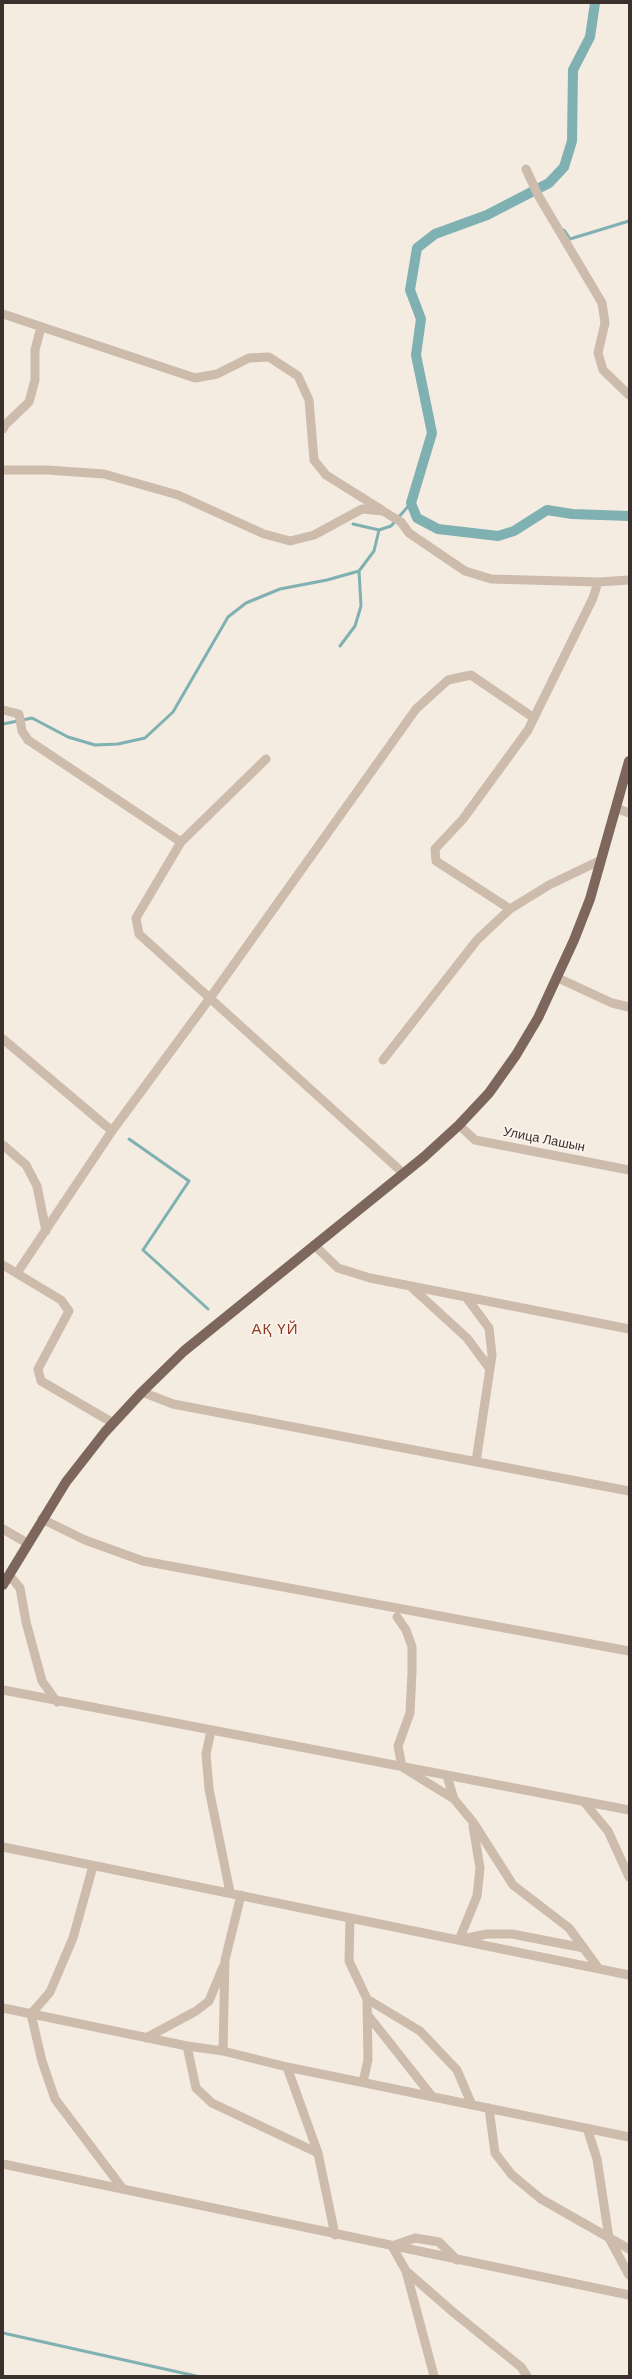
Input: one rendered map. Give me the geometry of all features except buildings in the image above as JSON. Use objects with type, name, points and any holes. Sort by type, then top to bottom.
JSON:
[{"type":"main road","points":[[3,1585],[27,1543],[66,1482],[113,1423],[142,1392],[184,1350],[403,1174],[459,1125],[489,1093],[516,1055],[558,978],[590,900],[629,761]]},
{"type":"street","points":[[526,169],[538,195],[602,303],[605,323],[598,353],[603,370],[629,395]]},
{"type":"street","points":[[3,314],[195,378],[218,374],[249,358],[269,357],[298,376],[309,400],[314,460],[326,475],[401,522],[409,533],[465,571],[491,579],[598,582],[629,580]]},
{"type":"street","points":[[3,429],[5,425],[29,402],[35,380],[35,350],[41,327]]},
{"type":"street","points":[[3,470],[47,470],[104,474],[178,495],[264,534],[290,541],[314,535],[362,509],[383,511]]},
{"type":"street","points":[[510,909],[436,861],[435,849],[463,819],[528,730],[593,598],[598,582]]},
{"type":"street","points":[[16,1273],[46,1232],[112,1131],[210,998],[416,709],[448,680],[471,675],[534,718]]},
{"type":"street","points":[[3,710],[19,714],[22,731],[28,740],[181,842]]},
{"type":"street","points":[[266,759],[181,842],[136,918],[139,934],[403,1174]]},
{"type":"street","points":[[616,808],[629,813]]},
{"type":"street","points":[[383,1060],[477,940],[510,909],[549,885],[601,860]]},
{"type":"street","points":[[558,978],[612,1003],[629,1007]]},
{"type":"street","points":[[3,1039],[112,1131]]},
{"type":"street","name":"Улица Лашын","points":[[459,1125],[475,1140],[629,1170]]},
{"type":"street","points":[[3,1145],[26,1165],[37,1186],[46,1232]]},
{"type":"street","points":[[314,1245],[338,1268],[370,1278],[629,1329]]},
{"type":"street","points":[[3,1265],[62,1300],[69,1311],[38,1369],[41,1381],[113,1423]]},
{"type":"street","points":[[410,1286],[467,1338],[490,1369]]},
{"type":"street","points":[[466,1297],[489,1328],[492,1355],[476,1462]]},
{"type":"street","points":[[142,1392],[174,1404],[629,1491]]},
{"type":"street","points":[[42,1519],[85,1540],[144,1561],[629,1651]]},
{"type":"street","points":[[3,1530],[27,1543]]},
{"type":"street","points":[[9,1575],[20,1588],[26,1622],[42,1681],[57,1702]]},
{"type":"street","points":[[397,1617],[406,1630],[412,1653],[410,1713],[398,1746],[402,1767],[454,1799],[473,1822],[513,1885],[569,1928],[599,1969]]},
{"type":"street","points":[[3,1690],[57,1702],[629,1810]]},
{"type":"street","points":[[211,1731],[206,1754],[209,1789],[230,1892]]},
{"type":"street","points":[[447,1776],[454,1799]]},
{"type":"street","points":[[584,1802],[608,1831],[629,1877]]},
{"type":"street","points":[[459,1940],[477,1896],[480,1868],[473,1822]]},
{"type":"street","points":[[3,1847],[230,1892],[629,1975]]},
{"type":"street","points":[[31,2014],[50,1992],[74,1938],[93,1866]]},
{"type":"street","points":[[146,2038],[196,2012],[208,2002],[225,1960],[240,1895]]},
{"type":"street","points":[[350,1918],[349,1961],[366,1999],[368,2060],[363,2082]]},
{"type":"street","points":[[459,1940],[486,1934],[512,1934],[584,1948]]},
{"type":"street","points":[[223,2051],[225,1960]]},
{"type":"street","points":[[366,1999],[420,2031],[457,2070],[472,2105]]},
{"type":"street","points":[[3,2008],[146,2038],[223,2051],[287,2067],[431,2095],[472,2105],[629,2137]]},
{"type":"street","points":[[31,2014],[42,2061],[55,2099],[124,2189]]},
{"type":"street","points":[[367,2014],[431,2095]]},
{"type":"street","points":[[187,2046],[196,2088],[212,2103],[318,2152]]},
{"type":"street","points":[[287,2067],[318,2152],[336,2234]]},
{"type":"street","points":[[488,2108],[495,2153],[512,2175],[541,2199],[629,2249]]},
{"type":"street","points":[[587,2128],[596,2159],[609,2238],[629,2275]]},
{"type":"street","points":[[3,2164],[629,2296]]},
{"type":"street","points":[[392,2246],[415,2238],[439,2242],[457,2260]]},
{"type":"street","points":[[392,2246],[406,2271],[434,2376]]},
{"type":"street","points":[[406,2271],[453,2312],[521,2367],[527,2376]]},
{"type":"waterway","points":[[595,3],[590,37],[573,70],[572,141],[564,167],[549,183],[487,215],[435,234],[417,248],[410,290],[421,319],[416,355],[432,433],[411,503],[417,518],[438,529],[498,536],[514,531],[547,510],[572,514],[629,516]]},
{"type":"waterway","points":[[564,230],[570,239],[629,221]]},
{"type":"waterway","points":[[353,524],[379,530],[391,526],[411,503]]},
{"type":"waterway","points":[[3,724],[32,718],[68,737],[95,745],[118,744],[145,738],[173,712],[228,617],[246,603],[280,589],[327,580],[359,571],[374,551],[379,530]]},
{"type":"waterway","points":[[340,646],[355,626],[361,606],[359,571]]},
{"type":"waterway","points":[[129,1139],[189,1181],[143,1250],[208,1309]]},
{"type":"waterway","points":[[3,2333],[196,2376]]},
{"type":"district","name":"АҚ ҮЙ","points":[[275,1330]]}]
